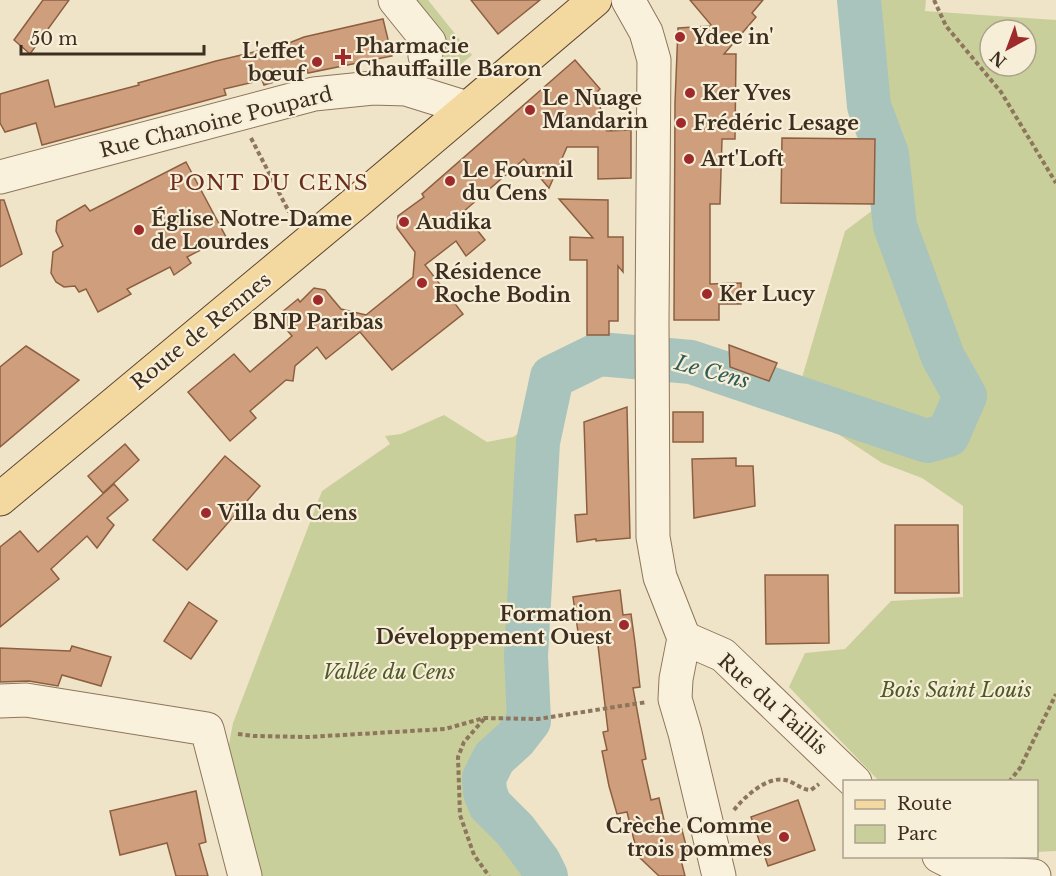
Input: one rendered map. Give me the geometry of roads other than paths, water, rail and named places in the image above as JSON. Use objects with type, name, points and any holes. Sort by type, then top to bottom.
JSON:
[{"type":"main road","name":"Route de Rennes","points":[[0,499],[595,0]]},
{"type":"street","points":[[395,0],[429,42],[425,56]]},
{"type":"street","points":[[628,0],[646,32],[654,60],[653,537],[660,577],[684,638],[676,679],[675,699],[719,876]]},
{"type":"street","name":"Rue Chanoine Poupard","points":[[0,177],[314,94],[373,88],[406,89],[467,108]]},
{"type":"street","name":"Rue du Taillis","points":[[684,638],[723,655],[853,780]]},
{"type":"street","points":[[0,701],[26,700],[207,729],[245,876]]},
{"type":"street","points":[[927,876],[928,858]]},
{"type":"street","points":[[943,858],[972,873],[1034,876]]},
{"type":"waterway","name":"Le Cens","points":[[546,876],[539,862],[515,830],[490,805],[485,792],[484,778],[494,758],[515,739],[529,721],[526,656],[538,442],[552,377],[599,354],[691,362],[927,441],[948,435],[965,396],[943,357],[895,226],[887,154],[869,106],[859,0]]},
{"type":"place","name":"Ydee in'","points":[[680,37]]},
{"type":"place","name":"Pharmacie Chauffaille Baron","points":[[343,57]]},
{"type":"place","name":"L'effet bœuf","points":[[317,62]]},
{"type":"place","name":"Ker Yves","points":[[690,93]]},
{"type":"place","name":"Le Nuage Mandarin","points":[[530,110]]},
{"type":"place","name":"Frédéric Lesage","points":[[681,123]]},
{"type":"place","name":"Art'Loft","points":[[689,159]]},
{"type":"place","name":"Le Fournil du Cens","points":[[450,181]]},
{"type":"place","name":"Audika","points":[[404,222]]},
{"type":"place","name":"Église Notre-Dame de Lourdes","points":[[139,230]]},
{"type":"place","name":"Résidence Roche Bodin","points":[[422,283]]},
{"type":"place","name":"Ker Lucy","points":[[707,294]]},
{"type":"place","name":"BNP Paribas","points":[[318,300]]},
{"type":"place","name":"Villa du Cens","points":[[206,513]]},
{"type":"place","name":"Formation Développement Ouest","points":[[624,625]]},
{"type":"place","name":"Crèche Comme trois pommes","points":[[784,837]]},
{"type":"district","name":"PONT DU CENS","points":[[269,183]]},
{"type":"park label","name":"Vallée du Cens","points":[[389,672]]},
{"type":"park label","name":"Bois Saint Louis","points":[[956,690]]}]
